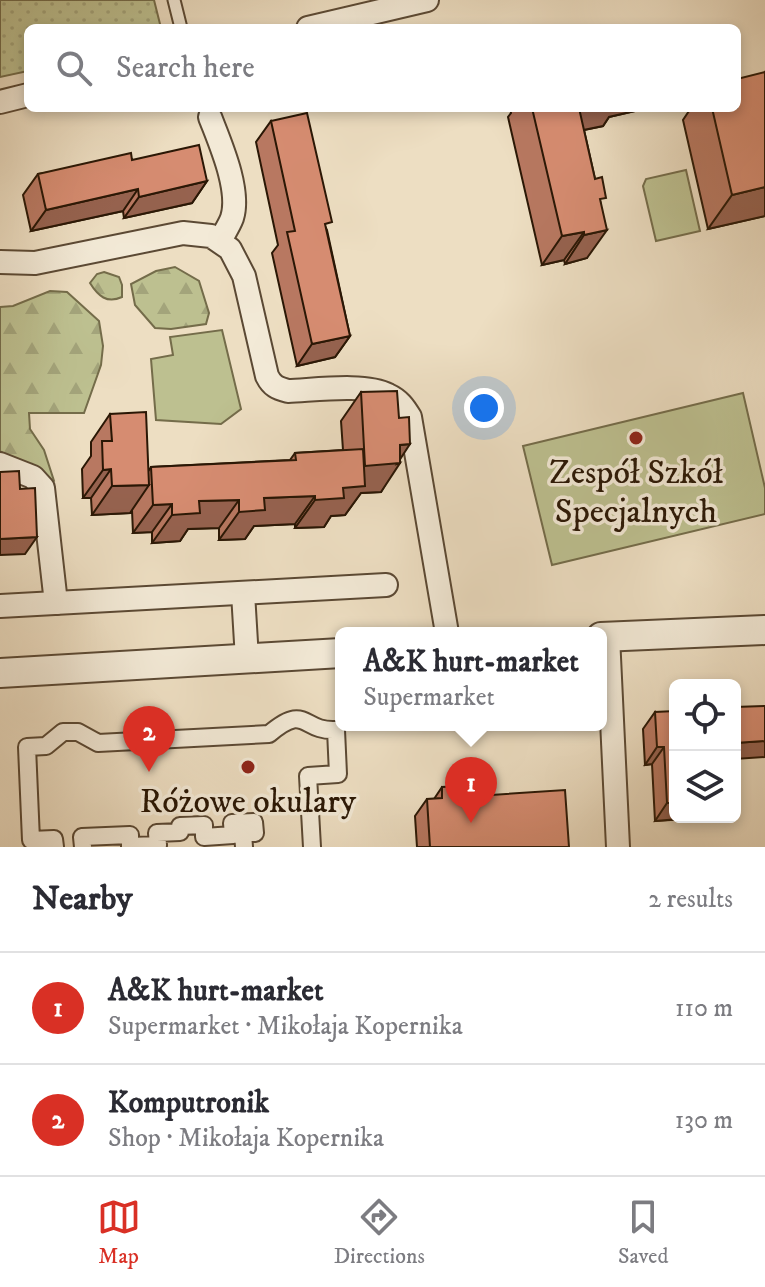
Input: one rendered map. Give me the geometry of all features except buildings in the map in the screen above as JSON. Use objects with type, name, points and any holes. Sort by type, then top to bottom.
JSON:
[{"type":"street","points":[[321,24],[384,5],[427,0]]},
{"type":"street","points":[[0,102],[24,96]]},
{"type":"street","points":[[210,117],[233,187],[233,215],[220,241]]},
{"type":"street","points":[[0,262],[35,263],[183,233],[211,236],[230,249],[244,276],[267,376],[277,388],[288,391],[368,389],[386,393],[401,403],[410,417],[446,627]]},
{"type":"street","points":[[0,464],[33,477],[43,488],[56,603]]},
{"type":"street","points":[[0,606],[386,585]]},
{"type":"street","points":[[243,593],[247,659]]},
{"type":"street","points":[[607,636],[765,630]]},
{"type":"street","points":[[0,673],[335,653]]},
{"type":"street","points":[[607,681],[618,847]]},
{"type":"street","points":[[55,847],[54,839],[31,840],[27,747],[46,746],[63,732],[78,732],[98,743],[269,734],[286,720],[303,718],[323,731],[335,730]]},
{"type":"street","points":[[312,847],[308,776],[338,774],[336,731]]},
{"type":"street","points":[[83,847],[82,837],[130,835],[130,846],[158,845],[157,833],[180,832],[180,826],[204,825],[204,837],[233,835],[232,823],[254,822],[255,833],[243,833],[244,847]]},
{"type":"lane","points":[[174,0],[180,24]]},
{"type":"green space","points":[[0,0],[154,0],[160,24],[24,24],[24,72],[0,77]]},
{"type":"green space","points":[[686,170],[700,231],[656,241],[643,186],[646,179]]},
{"type":"green space","points":[[175,267],[199,281],[209,313],[206,324],[155,328],[135,305],[131,284],[156,271]]},
{"type":"green space","points":[[104,272],[119,277],[122,297],[107,299],[93,288],[90,283],[97,274]]},
{"type":"green space","points":[[50,291],[67,292],[99,321],[103,346],[101,365],[84,413],[29,413],[30,429],[44,450],[54,481],[41,491],[21,466],[0,451],[0,307],[13,306]]},
{"type":"green space","points":[[222,330],[241,409],[221,424],[156,420],[151,359],[173,355],[170,337]]},
{"type":"green space","points":[[743,393],[765,488],[765,514],[552,565],[523,446]]},
{"type":"place","name":"Zespół Szkół Specjalnych","points":[[636,438]]},
{"type":"place","name":"Różowe okulary","points":[[248,767]]},
{"type":"place","name":"Komputronik","points":[[149,772]]},
{"type":"place","name":"A&K hurt-market","points":[[471,823]]}]
